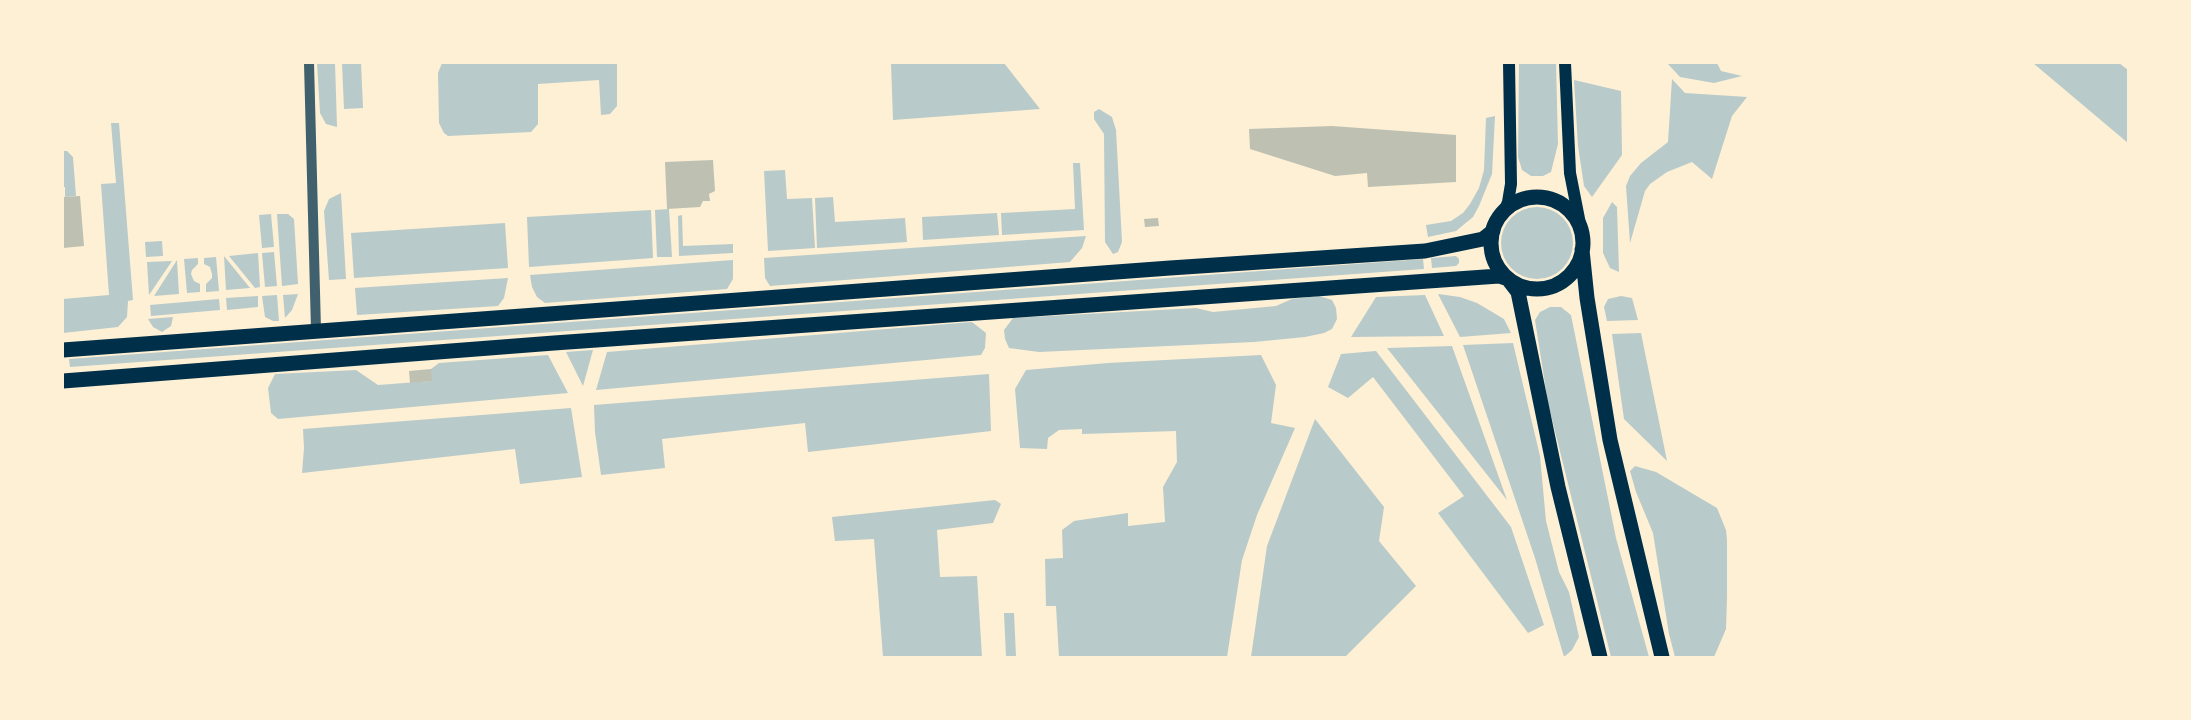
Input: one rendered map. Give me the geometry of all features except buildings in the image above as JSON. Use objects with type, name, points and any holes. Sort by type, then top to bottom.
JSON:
[{"type":"main road","points":[[63,350],[1425,251],[1483,239],[1492,231],[1504,212],[1511,184],[1509,63]]},
{"type":"main road","points":[[1564,63],[1570,173],[1582,234],[1587,298],[1610,440],[1662,657]]},
{"type":"main road","points":[[1504,212],[1525,199],[1539,197],[1555,201],[1568,209],[1576,219],[1582,234]]},
{"type":"main road","points":[[1492,231],[1491,240],[1497,266],[1518,292],[1558,487],[1600,657]]},
{"type":"main road","points":[[63,381],[508,346],[1480,276],[1499,276],[1530,289],[1552,287],[1572,272],[1582,250]]},
{"type":"street","points":[[309,63],[316,330]]},
{"type":"shaded area","points":[[317,63],[335,63],[337,127],[326,124],[320,113]]},
{"type":"shaded area","points":[[342,63],[361,63],[363,108],[344,109]]},
{"type":"shaded area","points":[[442,63],[617,63],[617,106],[610,114],[601,115],[599,80],[538,84],[538,124],[531,132],[448,136],[439,123],[438,73]]},
{"type":"shaded area","points":[[891,63],[1004,63],[1040,109],[893,120]]},
{"type":"shaded area","points":[[1519,63],[1556,63],[1558,144],[1551,172],[1543,176],[1531,176],[1522,170],[1518,157]]},
{"type":"shaded area","points":[[1667,63],[1717,63],[1721,71],[1742,76],[1714,83],[1680,77]]},
{"type":"shaded area","points":[[2033,63],[2119,63],[2128,70],[2128,143]]},
{"type":"shaded area","points":[[1672,79],[1685,93],[1747,97],[1732,116],[1712,179],[1692,162],[1667,172],[1650,184],[1645,191],[1630,243],[1626,186],[1630,176],[1641,163],[1668,142]]},
{"type":"shaded area","points":[[1574,80],[1621,91],[1622,155],[1592,197],[1584,186],[1578,146]]},
{"type":"shaded area","points":[[1099,109],[1112,117],[1116,130],[1122,242],[1118,252],[1113,254],[1105,242],[1104,134],[1094,119],[1094,112]]},
{"type":"shaded area","points":[[1495,116],[1492,174],[1473,217],[1456,231],[1428,237],[1426,225],[1451,221],[1463,213],[1479,188],[1484,170],[1486,118]]},
{"type":"shaded area","points":[[111,123],[119,123],[133,300],[128,301],[127,317],[118,327],[63,333],[63,299],[109,295],[101,184],[116,183]]},
{"type":"shaded area","points":[[63,151],[67,151],[73,157],[76,196],[65,197]]},
{"type":"shaded area","points":[[1073,163],[1080,163],[1084,230],[1002,235],[1001,213],[1075,209]]},
{"type":"shaded area","points":[[785,170],[787,199],[812,198],[815,248],[768,251],[764,171]]},
{"type":"shaded area","points":[[341,193],[346,279],[329,280],[324,211],[329,199]]},
{"type":"shaded area","points":[[833,197],[835,222],[905,218],[907,242],[817,248],[815,198]]},
{"type":"shaded area","points":[[1612,202],[1617,207],[1619,272],[1610,268],[1603,253],[1603,218]]},
{"type":"shaded area","points":[[1544,207],[1563,217],[1571,229],[1573,243],[1571,257],[1563,269],[1551,277],[1530,279],[1511,269],[1503,257],[1501,236],[1511,217],[1523,209]]},
{"type":"shaded area","points":[[669,209],[672,257],[657,257],[655,210]]},
{"type":"shaded area","points":[[651,210],[653,258],[529,267],[527,217]]},
{"type":"shaded area","points":[[997,213],[999,235],[923,240],[922,217]]},
{"type":"shaded area","points":[[271,214],[274,247],[262,248],[259,215]]},
{"type":"shaded area","points":[[277,214],[288,214],[294,219],[298,284],[282,286]]},
{"type":"shaded area","points":[[682,215],[683,246],[733,244],[733,253],[679,256],[678,216]]},
{"type":"shaded area","points":[[505,223],[508,268],[354,278],[351,233]]},
{"type":"shaded area","points":[[1086,236],[1082,248],[1070,262],[770,286],[765,278],[764,258]]},
{"type":"shaded area","points":[[162,241],[163,256],[146,257],[145,242]]},
{"type":"shaded area","points":[[274,252],[277,286],[265,287],[262,253]]},
{"type":"shaded area","points":[[258,253],[260,287],[255,288],[229,256]]},
{"type":"shaded area","points":[[224,256],[250,288],[226,290]]},
{"type":"shaded area","points":[[1456,256],[1459,263],[1456,266],[1432,268],[1431,258]]},
{"type":"shaded area","points":[[216,257],[219,291],[206,292],[206,284],[212,278],[212,274],[210,267],[204,264],[204,258]]},
{"type":"shaded area","points":[[198,258],[198,264],[191,274],[194,281],[200,284],[200,292],[187,293],[184,259]]},
{"type":"shaded area","points":[[1423,259],[1424,269],[70,367],[69,359]]},
{"type":"shaded area","points":[[177,260],[179,294],[154,296]]},
{"type":"shaded area","points":[[733,260],[733,279],[727,289],[545,303],[537,297],[530,275]]},
{"type":"shaded area","points":[[172,261],[149,295],[147,262]]},
{"type":"shaded area","points":[[508,278],[504,298],[498,306],[357,315],[355,288]]},
{"type":"shaded area","points":[[298,294],[292,310],[285,318],[283,295]]},
{"type":"shaded area","points":[[1438,294],[1460,297],[1477,303],[1504,319],[1511,333],[1460,337]]},
{"type":"shaded area","points":[[277,295],[279,321],[273,321],[265,317],[262,296]]},
{"type":"shaded area","points":[[1425,295],[1444,336],[1351,337],[1376,297]]},
{"type":"shaded area","points":[[258,296],[258,307],[227,310],[226,298]]},
{"type":"shaded area","points":[[1319,296],[1332,300],[1336,308],[1337,319],[1332,329],[1305,337],[1254,342],[1039,352],[1009,348],[1005,339],[1004,330],[1013,318],[1196,308],[1213,312],[1276,306],[1292,299]]},
{"type":"shaded area","points":[[1621,296],[1632,298],[1638,320],[1607,321],[1604,307],[1608,299]]},
{"type":"shaded area","points":[[219,299],[220,310],[151,316],[150,305]]},
{"type":"shaded area","points":[[1550,307],[1561,307],[1571,315],[1616,538],[1649,657],[1611,657],[1548,403],[1535,320],[1540,312]]},
{"type":"shaded area","points":[[173,317],[171,326],[162,332],[153,327],[148,319]]},
{"type":"shaded area","points":[[972,322],[986,333],[985,348],[981,355],[596,390],[607,352]]},
{"type":"shaded area","points":[[1641,333],[1667,461],[1624,419],[1612,334]]},
{"type":"shaded area","points":[[1513,343],[1540,456],[1546,521],[1559,572],[1569,592],[1579,637],[1572,650],[1564,657],[1535,558],[1463,345]]},
{"type":"shaded area","points":[[1452,346],[1507,500],[1387,348]]},
{"type":"shaded area","points":[[593,350],[583,386],[566,352]]},
{"type":"shaded area","points":[[1376,351],[1511,527],[1544,625],[1528,633],[1438,513],[1464,496],[1373,377],[1348,398],[1328,387],[1341,354]]},
{"type":"shaded area","points":[[548,355],[568,393],[278,419],[271,413],[268,388],[275,374],[356,370],[378,385],[431,381],[431,369],[439,363]]},
{"type":"shaded area","points":[[1261,355],[1276,385],[1271,423],[1295,428],[1257,515],[1242,560],[1227,657],[1059,657],[1056,606],[1046,606],[1045,559],[1063,558],[1062,530],[1074,521],[1128,513],[1128,526],[1165,522],[1163,487],[1177,462],[1176,431],[1082,434],[1082,429],[1059,430],[1048,438],[1047,449],[1020,448],[1015,389],[1026,370]]},
{"type":"shaded area","points":[[989,374],[991,431],[808,452],[805,423],[662,439],[665,468],[601,475],[594,405]]},
{"type":"shaded area","points":[[571,408],[582,477],[520,484],[515,449],[302,473],[303,429]]},
{"type":"shaded area","points":[[1315,419],[1384,507],[1379,541],[1416,586],[1345,657],[1251,657],[1267,546]]},
{"type":"shaded area","points":[[1635,466],[1656,472],[1717,508],[1726,530],[1727,597],[1726,629],[1714,657],[1675,657],[1669,634],[1653,533],[1630,471]]},
{"type":"shaded area","points":[[995,500],[1001,504],[993,523],[937,530],[940,577],[977,576],[982,657],[883,657],[874,539],[835,541],[832,517]]},
{"type":"shaded area","points":[[1004,613],[1014,613],[1016,657],[1006,657]]}]
